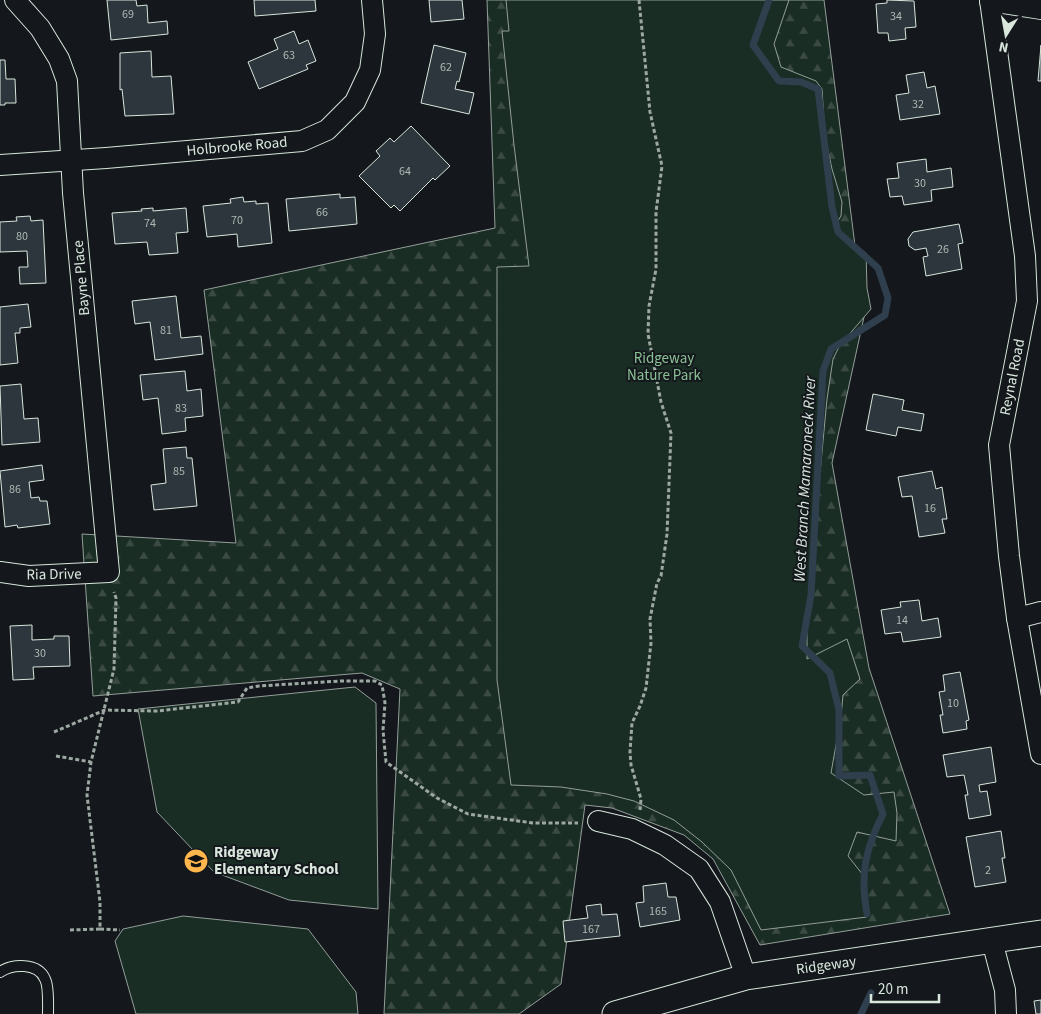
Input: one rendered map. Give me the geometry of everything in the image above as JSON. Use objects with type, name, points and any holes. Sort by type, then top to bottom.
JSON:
[{"type":"street","name":"Bayne Place","points":[[15,0],[40,28],[59,59],[67,81],[71,161],[109,572]]},
{"type":"street","name":"Holbrooke Road","points":[[0,165],[71,161],[302,141],[327,130],[355,102],[370,70],[375,34],[372,0]]},
{"type":"street","points":[[990,1],[1041,9]]},
{"type":"street","name":"Reynal Road","points":[[990,1],[1033,258],[999,445],[1017,618],[1041,754]]},
{"type":"street","name":"Ria Drive","points":[[0,572],[29,576],[109,572]]},
{"type":"street","points":[[1017,618],[1041,612]]},
{"type":"street","points":[[598,821],[632,829],[665,845],[699,869],[720,902],[746,977]]},
{"type":"street","name":"Ridgeway","points":[[615,1014],[746,977],[1041,933]]},
{"type":"street","points":[[992,941],[1005,990],[1006,1014]]},
{"type":"lane","points":[[0,972],[11,967],[24,966],[38,969],[46,979],[48,1014]]},
{"type":"path","points":[[632,829],[641,808],[641,799],[631,765],[632,723],[646,688],[651,643],[650,619],[667,534],[671,433],[661,402],[648,334],[649,306],[656,269],[656,212],[662,166],[650,112],[639,0]]},
{"type":"path","points":[[100,929],[100,902],[87,796],[91,762],[114,669],[116,598],[109,572]]},
{"type":"path","points":[[54,732],[104,710],[158,711],[238,702],[247,688],[259,686],[340,681],[375,681],[382,685],[385,703],[383,730],[386,762],[438,798],[468,814],[533,823],[568,824],[598,821]]},
{"type":"path","points":[[56,756],[91,762]]},
{"type":"path","points":[[70,930],[120,930]]},
{"type":"green space","points":[[487,0],[824,0],[864,317],[832,463],[869,668],[950,914],[760,945],[713,859],[684,835],[612,808],[585,805],[561,984],[519,1014],[384,1014],[400,689],[362,673],[93,696],[82,534],[236,543],[204,290],[495,228]]},
{"type":"green space","name":"Ridgeway Nature Park","points":[[506,0],[789,0],[774,44],[781,67],[816,81],[822,89],[825,136],[842,202],[841,216],[835,225],[844,239],[866,253],[867,288],[871,309],[840,345],[833,359],[827,399],[814,564],[807,618],[807,659],[847,639],[860,679],[843,695],[831,773],[864,795],[894,792],[897,813],[896,841],[857,832],[848,856],[863,875],[868,905],[867,917],[761,930],[731,870],[702,842],[674,820],[634,801],[607,794],[561,787],[511,785],[497,680],[497,267],[529,266],[502,31],[509,31]]},
{"type":"green space","points":[[355,687],[376,703],[378,909],[289,900],[214,872],[157,812],[138,709]]},
{"type":"green space","points":[[183,916],[308,929],[356,992],[358,1014],[136,1014],[115,941],[123,929]]},
{"type":"building","points":[[107,0],[136,0],[137,6],[147,5],[148,23],[167,21],[168,34],[111,40]]},
{"type":"building","points":[[254,0],[315,0],[316,11],[255,16]]},
{"type":"building","points":[[429,0],[462,0],[464,19],[431,22]]},
{"type":"building","points":[[887,0],[914,1],[916,27],[905,28],[906,39],[889,41],[888,33],[878,33],[876,4],[887,3]]},
{"type":"building","points":[[294,31],[299,44],[308,40],[316,61],[306,65],[308,69],[259,89],[248,62],[278,49],[274,39]]},
{"type":"building","points":[[434,45],[466,53],[459,82],[457,81],[455,89],[474,93],[469,114],[421,103]]},
{"type":"building","points":[[1041,45],[1041,81],[1038,81]]},
{"type":"building","points":[[151,51],[152,77],[171,76],[174,114],[125,116],[122,89],[120,90],[120,53]]},
{"type":"building","points":[[0,60],[5,60],[6,79],[15,79],[16,103],[0,105]]},
{"type":"building","points":[[924,72],[927,88],[935,86],[940,114],[900,120],[896,95],[909,93],[906,75]]},
{"type":"building","points":[[411,126],[450,166],[435,180],[433,178],[400,211],[394,205],[391,208],[359,176],[380,156],[376,151],[390,138],[394,142]]},
{"type":"building","points":[[926,159],[927,172],[951,168],[953,187],[931,190],[932,201],[904,205],[902,196],[890,197],[887,179],[899,178],[897,163]]},
{"type":"building","points":[[340,194],[340,198],[355,197],[357,224],[289,231],[286,199]]},
{"type":"building","points":[[243,197],[244,202],[268,203],[272,243],[238,247],[237,234],[207,237],[203,206],[231,203],[230,199]]},
{"type":"building","points":[[153,208],[153,211],[186,208],[188,232],[176,233],[178,253],[149,255],[147,242],[115,244],[112,213],[142,211],[141,209]]},
{"type":"building","points":[[30,216],[31,221],[43,220],[46,283],[20,284],[19,267],[28,267],[27,251],[0,252],[0,222],[17,221],[16,217]]},
{"type":"building","points":[[959,224],[963,243],[958,244],[962,269],[926,276],[923,257],[928,256],[926,248],[915,250],[909,246],[908,239],[913,232]]},
{"type":"building","points":[[176,296],[181,338],[201,336],[203,354],[155,360],[150,322],[135,324],[132,301]]},
{"type":"building","points":[[28,304],[31,327],[20,328],[20,333],[15,333],[18,363],[0,365],[0,307]]},
{"type":"building","points":[[185,371],[187,391],[201,389],[203,416],[185,418],[186,431],[162,434],[158,398],[143,400],[140,375]]},
{"type":"building","points":[[21,384],[24,419],[38,418],[40,442],[2,445],[0,386]]},
{"type":"building","points":[[873,394],[904,400],[902,410],[924,414],[921,431],[898,427],[896,436],[866,430]]},
{"type":"building","points":[[186,447],[187,458],[192,458],[197,506],[154,510],[151,485],[166,483],[163,449]]},
{"type":"building","points":[[42,465],[44,480],[29,482],[31,498],[39,497],[40,501],[47,501],[50,524],[18,528],[17,525],[5,527],[0,471]]},
{"type":"building","points":[[932,471],[936,489],[942,487],[947,519],[942,519],[945,533],[919,537],[912,496],[902,497],[898,477]]},
{"type":"building","points":[[919,600],[922,621],[938,618],[941,637],[903,642],[901,632],[885,634],[881,610],[901,607],[900,602]]},
{"type":"building","points":[[32,625],[32,640],[54,639],[54,636],[69,636],[70,666],[33,667],[34,679],[13,680],[10,626]]},
{"type":"building","points":[[960,672],[969,720],[966,721],[967,729],[943,733],[940,715],[943,715],[939,692],[945,691],[943,675]]},
{"type":"building","points":[[991,747],[996,782],[979,785],[980,792],[987,791],[991,815],[969,819],[965,795],[968,795],[964,775],[947,777],[943,755]]},
{"type":"building","points":[[1001,831],[1005,858],[1002,858],[1006,882],[975,887],[966,837]]},
{"type":"building","points":[[666,883],[668,897],[676,897],[680,920],[640,927],[636,903],[644,902],[643,886]]},
{"type":"building","points":[[601,904],[602,915],[617,914],[620,936],[565,942],[563,921],[588,918],[586,906]]},
{"type":"building","points":[[1041,1000],[1041,1014],[1036,1014],[1034,1001]]},
{"type":"waterway","name":"West Branch Mamaroneck River","points":[[769,0],[753,45],[779,81],[801,82],[818,89],[832,207],[838,232],[878,268],[888,298],[885,315],[831,349],[823,371],[811,595],[802,646],[830,673],[839,710],[839,776],[870,775],[883,814],[868,851],[864,874],[867,914]]},
{"type":"waterway","name":"West Branch Mamaroneck River","points":[[861,1014],[871,993]]},
{"type":"place","name":"Ridgeway Elementary School","points":[[196,861]]}]
